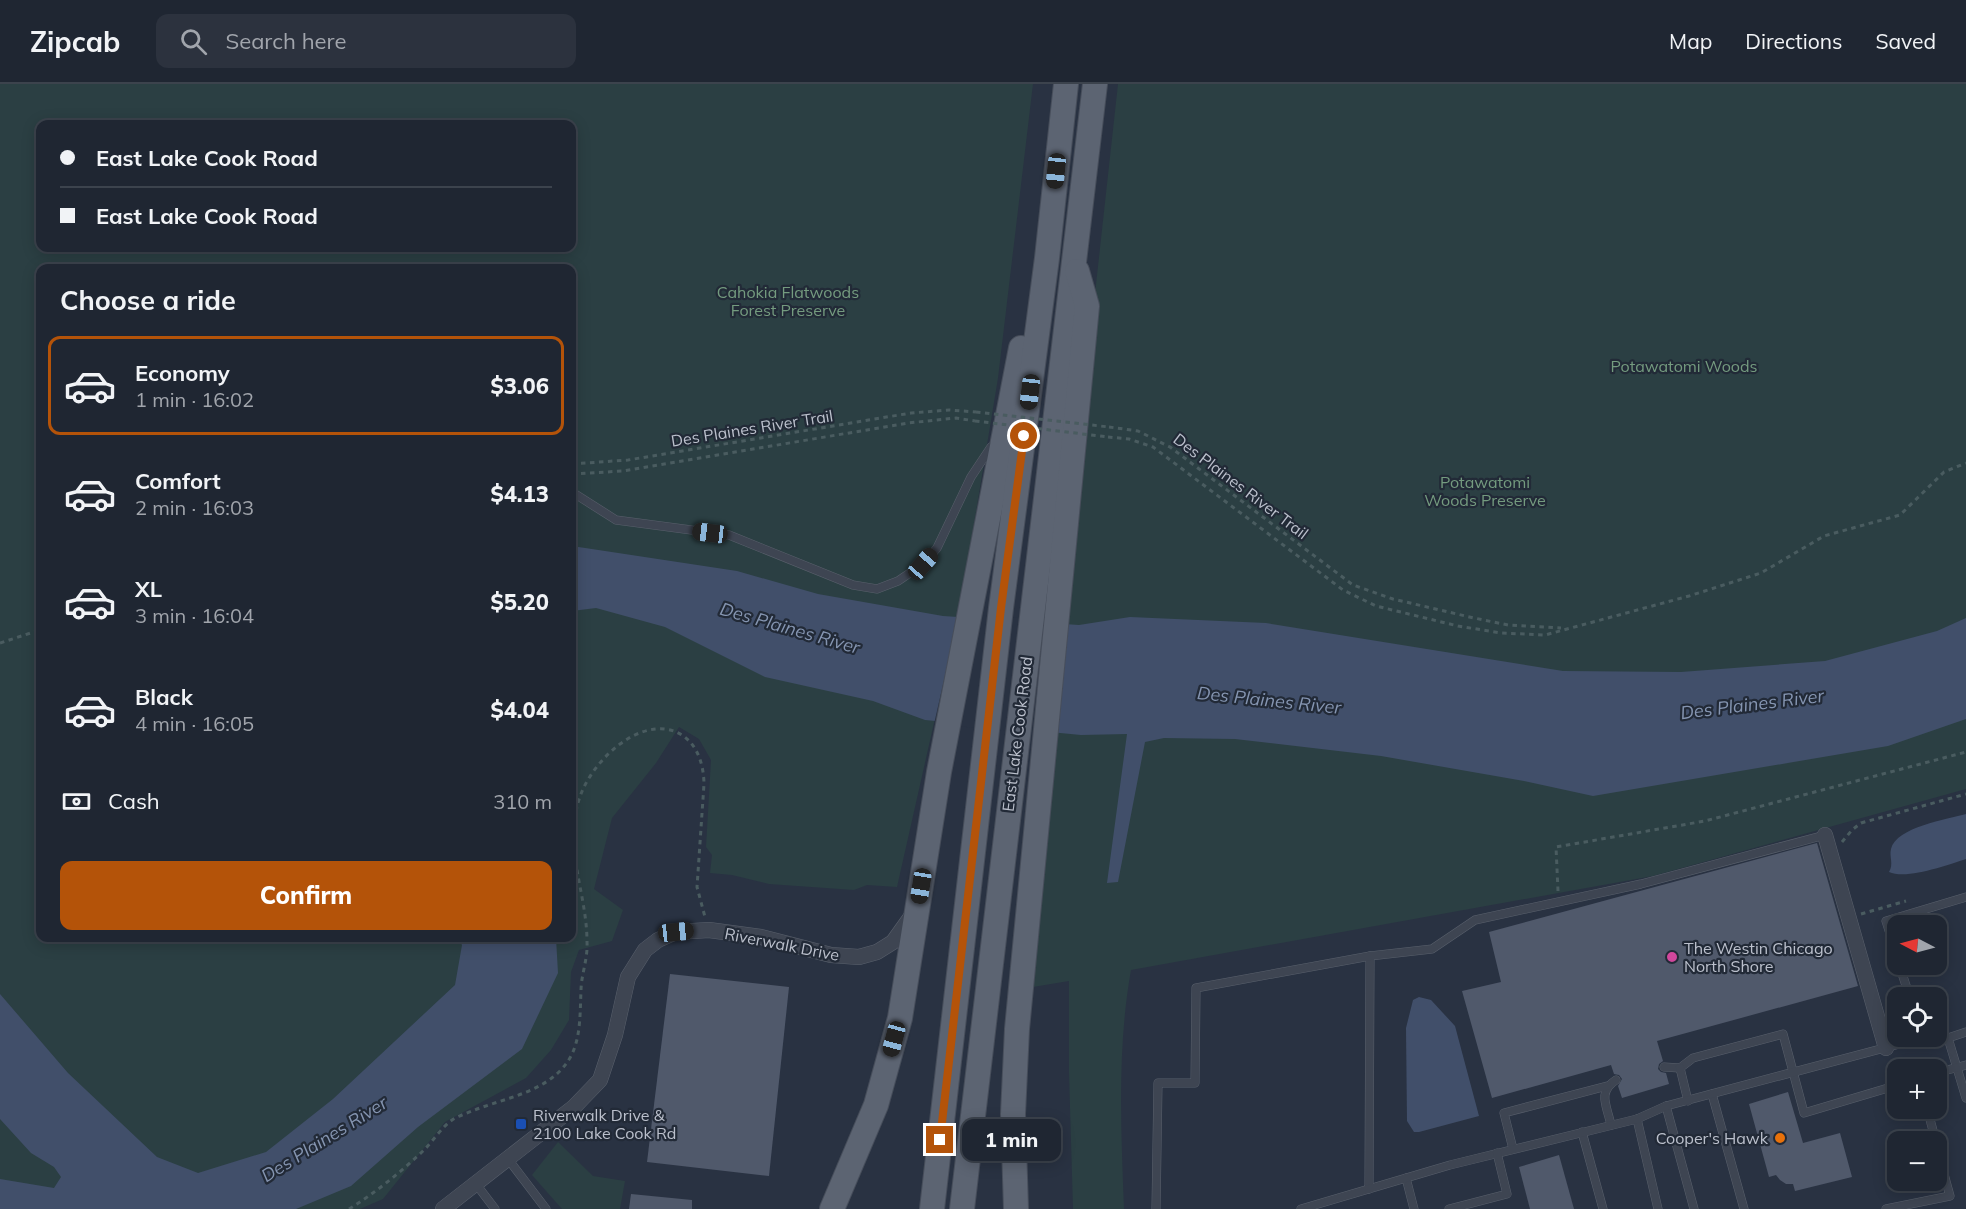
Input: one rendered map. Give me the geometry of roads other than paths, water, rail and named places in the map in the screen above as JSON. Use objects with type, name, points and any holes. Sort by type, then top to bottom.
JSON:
[{"type":"main road","name":"East Lake Cook Road","points":[[932,1209],[1001,608],[1047,258],[1066,84]]},
{"type":"main road","name":"East Lake Cook Road","points":[[962,1209],[1095,84]]},
{"type":"main road","points":[[832,1209],[876,1104],[900,1018],[946,739],[1032,288],[1047,258]]},
{"type":"main road","points":[[1016,1209],[1013,1114],[1017,1029],[1087,306],[1074,259]]},
{"type":"street","points":[[1825,835],[1886,1048]]},
{"type":"street","name":"Riverwalk Drive","points":[[443,1209],[574,1107],[600,1080],[615,1035],[628,977],[645,950],[676,932],[710,930],[743,934],[831,955],[859,957],[877,952],[893,942],[919,905]]},
{"type":"lane","points":[[576,495],[616,520],[729,536],[853,585],[877,588],[898,581],[923,564],[937,548],[984,455],[991,447],[1003,442]]},
{"type":"lane","points":[[1156,1209],[1158,1083],[1195,1083],[1196,988],[1370,956],[1432,949],[1475,920],[1641,884],[1825,835]]},
{"type":"lane","points":[[1906,915],[1966,897]]},
{"type":"lane","points":[[1370,956],[1370,1189]]},
{"type":"lane","points":[[1966,1032],[1948,1038],[1966,1098]]},
{"type":"lane","points":[[1664,1067],[1680,1068],[1694,1058],[1782,1034],[1804,1113],[1887,1087]]},
{"type":"lane","points":[[1301,1209],[1497,1153],[1636,1119],[1666,1106],[1889,1047]]},
{"type":"lane","points":[[1947,1070],[1966,1065]]},
{"type":"lane","points":[[1680,1068],[1688,1101]]},
{"type":"lane","points":[[1513,1149],[1504,1113],[1607,1086],[1616,1080]]},
{"type":"lane","points":[[1607,1086],[1604,1095],[1611,1125]]},
{"type":"lane","points":[[1712,1094],[1744,1209]]},
{"type":"lane","points":[[1666,1106],[1694,1209]]},
{"type":"lane","points":[[1636,1119],[1658,1209]]},
{"type":"lane","points":[[1582,1132],[1604,1209]]},
{"type":"lane","points":[[1449,1209],[1507,1194],[1497,1153]]},
{"type":"lane","points":[[508,1159],[546,1209]]},
{"type":"lane","points":[[1406,1178],[1414,1209]]},
{"type":"lane","points":[[476,1184],[495,1209]]},
{"type":"lane","points":[[1886,1209],[1950,1196],[1947,1185]]},
{"type":"water","name":"Des Plaines River","points":[[576,547],[737,571],[818,594],[943,616],[1079,625],[1130,617],[1266,623],[1563,671],[1681,672],[1825,661],[1937,631],[1966,618],[1966,719],[1888,746],[1593,796],[1524,781],[1381,756],[1235,739],[1164,738],[1145,742],[1118,882],[1107,883],[1127,734],[1081,735],[925,720],[873,701],[765,677],[665,627],[596,608],[576,610]]},
{"type":"water","points":[[1966,814],[1966,859],[1916,873],[1889,872],[1891,849],[1902,835],[1936,821]]},
{"type":"water","name":"Des Plaines River","points":[[460,942],[556,942],[558,973],[522,1049],[418,1127],[351,1186],[296,1209],[0,1209],[0,1179],[54,1188],[61,1177],[54,1167],[31,1153],[0,1119],[0,994],[68,1073],[157,1157],[198,1173],[266,1152],[333,1099],[455,985],[462,945]]},
{"type":"water","points":[[1419,997],[1431,1000],[1455,1026],[1479,1116],[1414,1132],[1407,1121],[1406,1028],[1413,1000]]},
{"type":"place","name":"The Westin Chicago North Shore","points":[[1672,957]]},
{"type":"place","name":"Riverwalk Drive & 2100 Lake Cook Rd","points":[[521,1124]]},
{"type":"place","name":"Cooper's Hawk","points":[[1780,1138]]},
{"type":"park label","name":"Cahokia Flatwoods Forest Preserve","points":[[788,301]]},
{"type":"park label","name":"Potawatomi Woods","points":[[1684,366]]},
{"type":"park label","name":"Potawatomi Woods Preserve","points":[[1485,491]]}]
